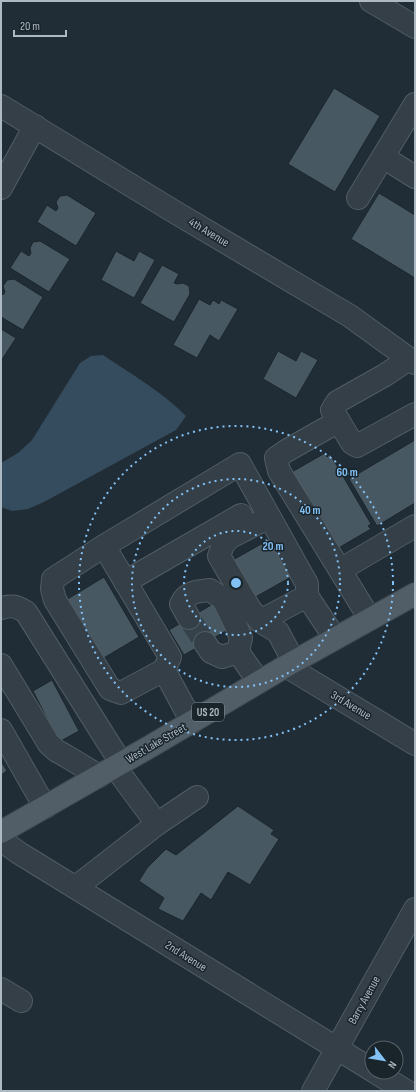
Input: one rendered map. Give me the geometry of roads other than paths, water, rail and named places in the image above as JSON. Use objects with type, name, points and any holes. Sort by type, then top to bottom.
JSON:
[{"type":"main road","name":"West Lake Street","points":[[1,832],[112,769],[334,638],[415,594]]},
{"type":"street","points":[[371,1],[415,27]]},
{"type":"street","points":[[358,198],[415,104]]},
{"type":"street","name":"4th Avenue","points":[[1,106],[173,211],[350,316],[412,361]]},
{"type":"street","points":[[1,188],[35,126]]},
{"type":"street","points":[[383,157],[415,177]]},
{"type":"street","points":[[412,361],[385,374],[337,402],[332,410],[352,443],[357,446],[415,414]]},
{"type":"street","points":[[339,421],[276,458],[279,471],[370,619]]},
{"type":"street","points":[[104,546],[170,658],[164,670],[122,693],[110,690],[55,600],[52,589],[53,579],[104,546],[240,464],[307,584],[307,596],[334,638]]},
{"type":"street","points":[[125,582],[268,516]]},
{"type":"street","points":[[268,516],[229,538],[223,545],[219,556],[250,609],[260,621],[278,632],[290,664]]},
{"type":"street","points":[[340,570],[415,526]]},
{"type":"street","points":[[189,618],[181,604],[183,599],[194,592],[210,590],[223,599],[241,638],[238,652],[259,682]]},
{"type":"street","points":[[260,621],[307,596]]},
{"type":"street","points":[[1,608],[6,606],[17,607],[26,612],[112,769],[157,824]]},
{"type":"street","points":[[205,643],[210,652],[222,657],[238,652]]},
{"type":"street","name":"3rd Avenue","points":[[290,664],[415,744]]},
{"type":"street","points":[[1,665],[49,744],[57,751],[112,769]]},
{"type":"street","points":[[164,670],[192,722]]},
{"type":"street","points":[[1,730],[45,807]]},
{"type":"street","points":[[76,888],[157,824],[197,797]]},
{"type":"street","name":"2nd Avenue","points":[[1,840],[76,888],[364,1065]]},
{"type":"street","name":"Barry Avenue","points":[[313,1091],[415,909]]},
{"type":"street","points":[[1,989],[22,1001]]},
{"type":"street","points":[[388,1080],[406,1091]]},
{"type":"water","points":[[103,355],[156,391],[186,416],[176,430],[44,502],[28,509],[12,511],[1,507],[1,463],[18,453],[32,440],[80,363],[91,356]]},
{"type":"tunnel","points":[[189,618],[205,643]]}]
